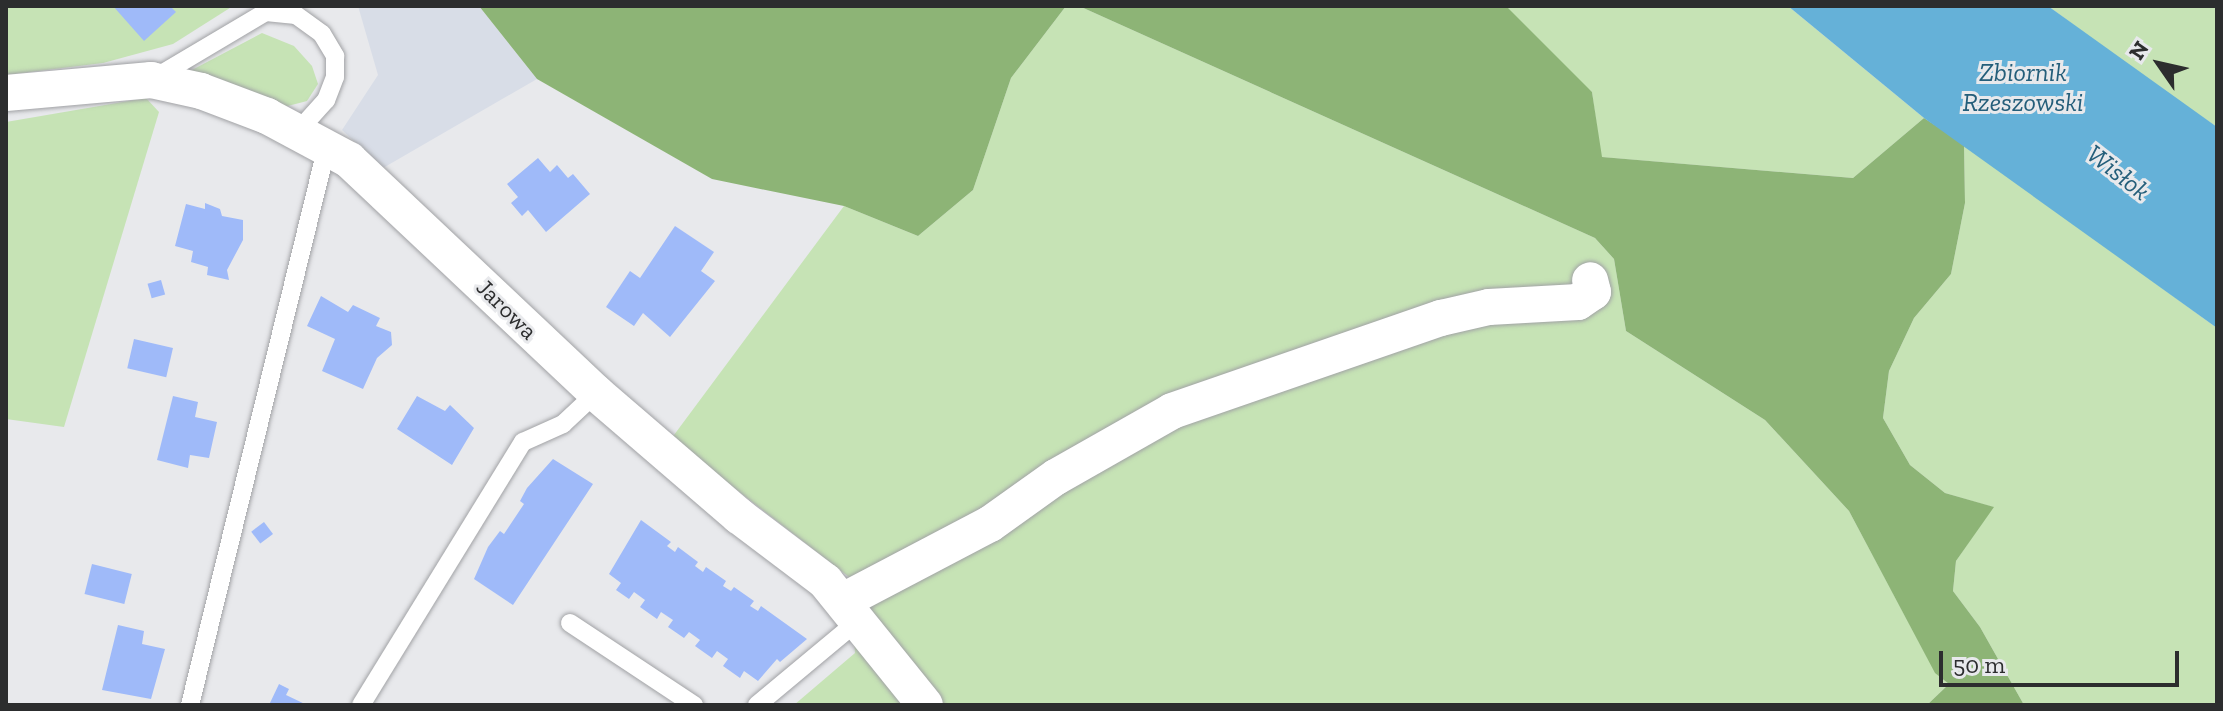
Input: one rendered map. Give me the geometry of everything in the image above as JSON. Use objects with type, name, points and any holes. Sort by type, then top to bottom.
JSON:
[{"type":"street","name":"Jarowa","points":[[6,93],[151,80],[201,91],[313,138],[391,195],[596,393],[852,610],[925,705]]},
{"type":"street","points":[[852,610],[990,524],[1069,468],[1172,411],[1441,318],[1489,307],[1578,302],[1593,292],[1590,280]]},
{"type":"lane","points":[[151,80],[266,12],[296,15],[322,34],[335,56],[335,77],[313,138],[190,705]]},
{"type":"lane","points":[[361,705],[523,442],[563,424],[596,393]]},
{"type":"lane","points":[[757,705],[852,610]]},
{"type":"lane","points":[[570,623],[694,705]]},
{"type":"shaded area","points":[[358,6],[479,6],[537,79],[383,168],[342,130],[378,75]]},
{"type":"green space","points":[[6,6],[233,6],[173,44],[103,63],[6,75]]},
{"type":"green space","points":[[479,6],[1066,6],[1011,78],[973,190],[918,236],[844,206],[712,179],[537,79]]},
{"type":"green space","points":[[1066,6],[1079,6],[1595,238],[1614,259],[1626,331],[1765,420],[1849,511],[1935,672],[1949,684],[1927,705],[794,705],[855,653],[849,577],[671,439],[844,206],[918,236],[973,190],[1011,78]]},
{"type":"green space","points":[[1079,6],[1507,7],[1592,92],[1602,157],[1853,178],[1924,118],[1964,144],[1965,203],[1951,274],[1914,318],[1889,371],[1883,418],[1910,465],[1945,493],[1994,507],[1956,561],[1953,591],[1980,627],[2024,705],[1927,705],[1949,684],[1935,673],[1849,511],[1765,420],[1626,331],[1614,259],[1595,238]]},
{"type":"green space","points":[[1490,6],[1788,6],[1924,118],[1853,178],[1601,157],[1592,92]]},
{"type":"green space","points":[[2048,6],[2217,6],[2217,127],[2156,86]]},
{"type":"green space","points":[[262,33],[294,46],[312,66],[318,84],[307,101],[280,108],[190,71]]},
{"type":"green space","points":[[146,98],[159,112],[64,427],[6,419],[6,122]]},
{"type":"green space","points":[[1964,144],[2217,328],[2217,705],[2024,705],[1980,627],[1953,591],[1956,561],[1993,507],[1945,493],[1910,465],[1883,418],[1889,371],[1914,318],[1951,274],[1965,203]]},
{"type":"water","name":"Zbiornik Rzeszowski","points":[[1788,6],[2048,6],[2217,127],[2217,328],[1924,118]]},
{"type":"building","points":[[113,6],[170,6],[176,12],[144,41]]},
{"type":"building","points":[[538,158],[550,172],[557,165],[568,178],[573,174],[590,194],[546,232],[528,210],[522,216],[511,203],[518,197],[507,184]]},
{"type":"building","points":[[205,203],[220,209],[222,216],[243,220],[243,240],[227,270],[229,280],[207,275],[208,267],[191,262],[193,251],[175,246],[186,204],[205,209]]},
{"type":"building","points":[[675,226],[714,252],[701,271],[715,281],[670,337],[643,313],[634,326],[606,307],[630,271],[640,278]]},
{"type":"building","points":[[161,280],[165,294],[152,298],[148,284]]},
{"type":"building","points":[[321,296],[348,312],[353,305],[380,318],[376,326],[391,332],[392,345],[377,358],[363,389],[322,371],[335,339],[307,326]]},
{"type":"building","points":[[134,339],[173,348],[166,377],[127,368]]},
{"type":"building","points":[[173,396],[198,402],[195,417],[217,422],[209,458],[190,455],[188,468],[157,460]]},
{"type":"building","points":[[417,396],[445,411],[450,405],[474,428],[452,465],[397,429]]},
{"type":"building","points":[[553,459],[593,484],[513,605],[474,579],[488,547],[500,531],[504,534],[524,504],[520,501],[527,488]]},
{"type":"building","points":[[641,520],[671,542],[667,546],[675,552],[678,547],[698,562],[695,566],[703,572],[706,567],[726,581],[723,586],[731,591],[734,587],[754,601],[750,606],[758,611],[761,606],[807,639],[780,662],[777,659],[758,681],[744,671],[740,678],[723,666],[728,659],[717,651],[712,658],[695,646],[700,640],[689,632],[684,638],[668,627],[673,620],[661,612],[657,619],[640,607],[645,600],[634,592],[629,599],[616,590],[621,583],[609,574]]},
{"type":"building","points":[[264,522],[273,534],[260,544],[251,532]]},
{"type":"building","points":[[92,564],[132,574],[124,604],[85,594]]},
{"type":"building","points":[[118,625],[144,631],[142,644],[165,649],[151,699],[102,690]]},
{"type":"building","points":[[279,684],[289,689],[286,695],[307,705],[269,705]]},
{"type":"water label","name":"Wisłok","points":[[2118,173]]}]
